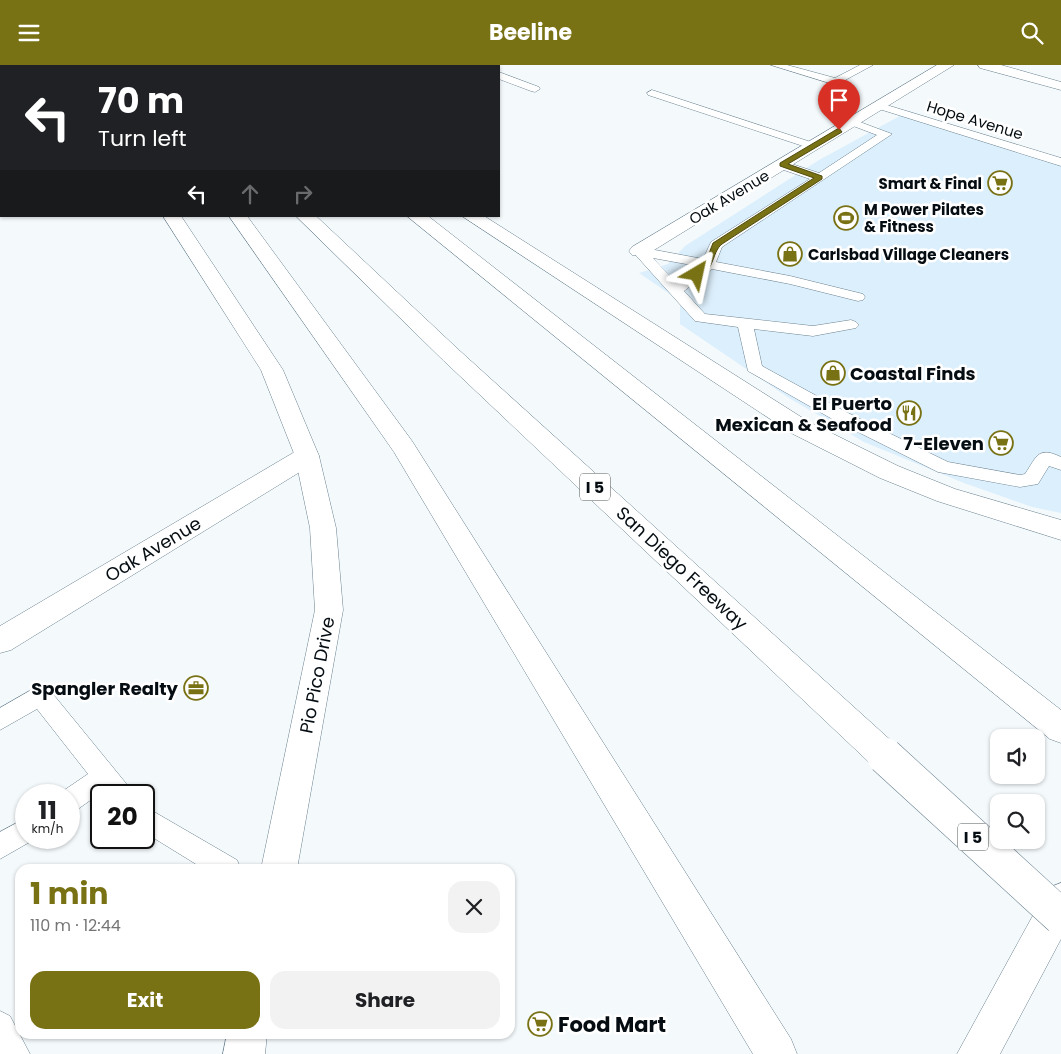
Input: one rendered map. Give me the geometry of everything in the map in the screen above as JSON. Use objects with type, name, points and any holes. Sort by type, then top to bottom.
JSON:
[{"type":"main road","name":"Oak Avenue","points":[[639,251],[947,65]]},
{"type":"main road","points":[[986,65],[1061,86]]},
{"type":"main road","name":"Pio Pico Drive","points":[[173,217],[272,370],[307,456],[323,528],[330,610],[280,864]]},
{"type":"main road","points":[[239,217],[403,447],[776,1054]]},
{"type":"main road","name":"San Diego Freeway","points":[[306,217],[460,363],[1061,917]]},
{"type":"main road","points":[[417,217],[1061,729]]},
{"type":"main road","points":[[473,217],[800,428],[889,472],[946,495],[1061,530]]},
{"type":"main road","name":"Oak Avenue","points":[[0,641],[307,456]]},
{"type":"main road","points":[[978,1054],[1061,901]]},
{"type":"main road","points":[[244,1054],[247,1039]]},
{"type":"lane","points":[[777,65],[836,82],[868,65]]},
{"type":"lane","points":[[500,75],[535,89]]},
{"type":"lane","points":[[652,93],[813,146]]},
{"type":"lane","name":"Hope Avenue","points":[[880,106],[1061,162]]},
{"type":"lane","points":[[675,291],[708,265],[716,245],[914,117]]},
{"type":"lane","points":[[852,122],[893,129]]},
{"type":"lane","points":[[782,165],[820,178]]},
{"type":"lane","points":[[639,251],[790,280],[858,297]]},
{"type":"lane","points":[[639,251],[700,318],[814,331],[851,325]]},
{"type":"lane","points":[[745,322],[754,368],[840,416],[944,468],[1020,481],[1031,479],[1046,457],[1061,463]]},
{"type":"lane","points":[[0,720],[40,695],[110,784]]},
{"type":"lane","points":[[155,825],[220,864]]},
{"type":"lane","points":[[0,847],[15,837]]},
{"type":"lane","points":[[0,1026],[15,1054]]},
{"type":"shaded area","points":[[909,111],[1061,160],[1061,513],[1032,507],[964,483],[864,442],[789,398],[680,324],[680,301],[639,273],[668,264],[685,246],[819,160]]},
{"type":"place","name":"Smart & Final","points":[[1000,183]]},
{"type":"place","name":"M Power Pilates & Fitness","points":[[846,218]]},
{"type":"place","name":"Carlsbad Village Cleaners","points":[[790,254]]},
{"type":"place","name":"Coastal Finds","points":[[833,373]]},
{"type":"place","name":"El Puerto Mexican & Seafood","points":[[909,413]]},
{"type":"place","name":"7-Eleven","points":[[1001,443]]},
{"type":"place","name":"Spangler Realty","points":[[196,688]]},
{"type":"place","name":"Food Mart","points":[[540,1024]]},
{"type":"route","points":[[697,274],[708,265],[716,245],[820,178],[782,165],[839,130]]}]
